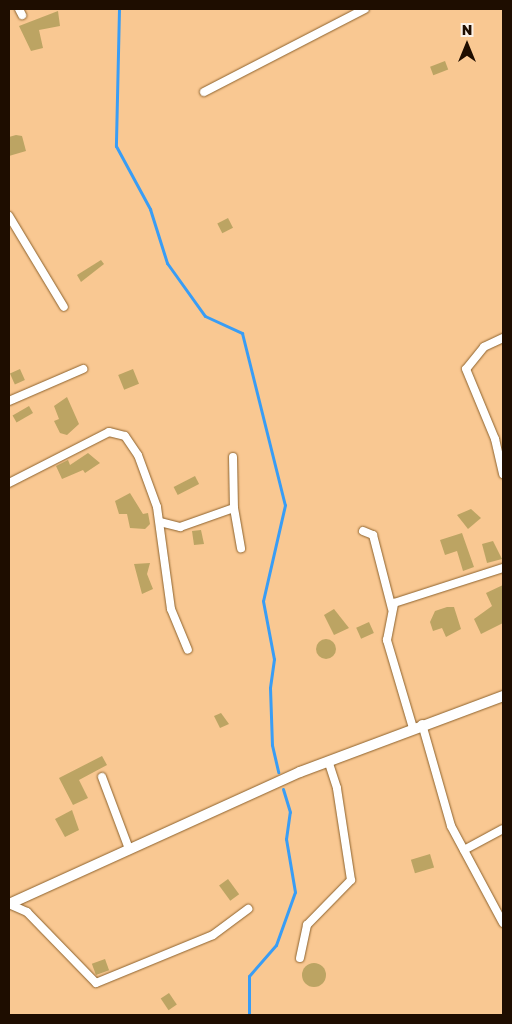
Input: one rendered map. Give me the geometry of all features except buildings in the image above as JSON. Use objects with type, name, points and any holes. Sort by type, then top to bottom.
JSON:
[{"type":"street","points":[[204,92],[365,9]]},
{"type":"street","points":[[9,216],[64,307]]},
{"type":"street","points":[[503,338],[484,346],[466,369],[495,439],[503,474]]},
{"type":"street","points":[[9,401],[83,369]]},
{"type":"street","points":[[9,483],[109,432],[125,436],[138,455],[160,522],[171,609],[188,650]]},
{"type":"street","points":[[233,457],[234,508],[242,548]]},
{"type":"street","points":[[160,522],[180,527],[234,508]]},
{"type":"street","points":[[362,531],[373,535],[392,609]]},
{"type":"street","points":[[503,568],[394,603],[387,640],[452,826],[464,850],[486,883],[503,923]]},
{"type":"street","points":[[9,904],[129,848],[328,761],[503,696]]},
{"type":"street","points":[[300,958],[307,925],[352,880],[337,788],[328,761]]},
{"type":"street","points":[[102,777],[129,848]]},
{"type":"street","points":[[464,850],[503,829]]},
{"type":"street","points":[[9,904],[27,912],[96,982],[213,935],[248,909]]},
{"type":"waterway","points":[[119,9],[116,146],[150,209],[167,263],[205,316],[242,333],[285,505],[263,601],[274,659],[270,688],[272,745],[278,772]]},
{"type":"waterway","points":[[249,1015],[249,976],[276,945],[295,892],[286,839],[290,812],[283,789]]}]
